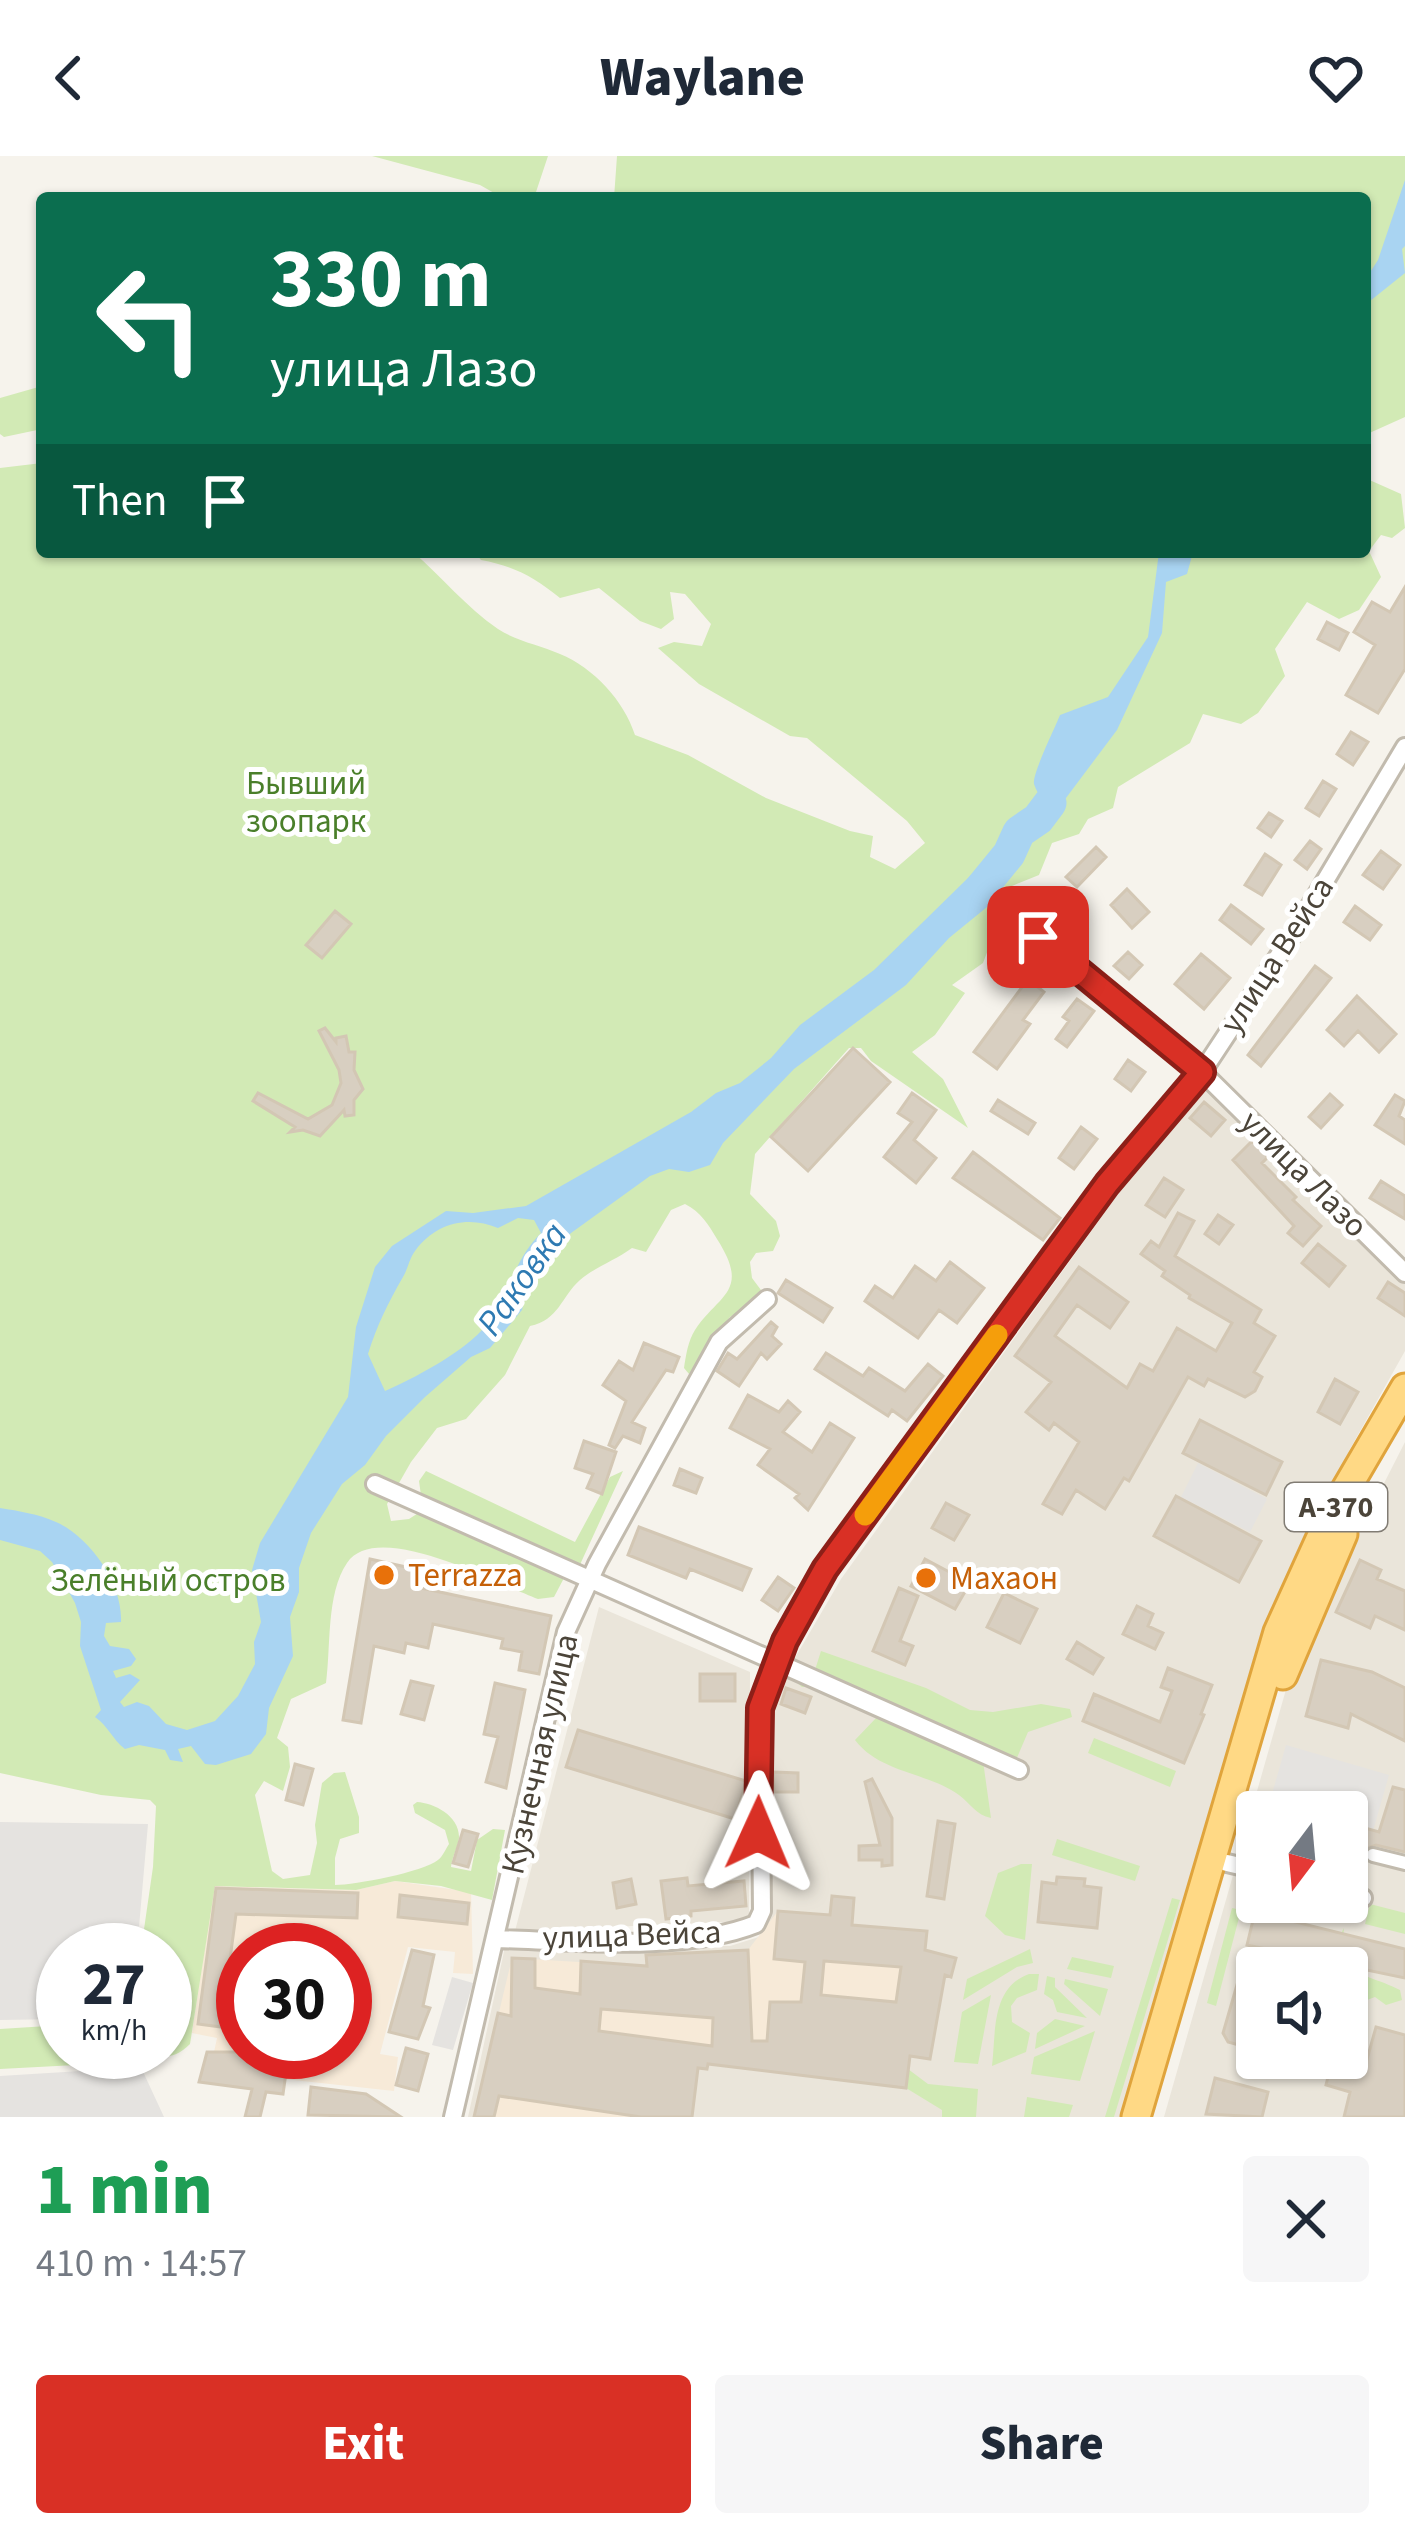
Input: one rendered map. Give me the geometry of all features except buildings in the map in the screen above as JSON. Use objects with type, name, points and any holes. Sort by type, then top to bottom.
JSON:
[{"type":"highway","name":"А-370","points":[[1136,2117],[1278,1632],[1405,1388]]},
{"type":"highway","name":"А-370","points":[[1156,2117],[1290,1652],[1342,1515],[1405,1424]]},
{"type":"street","name":"улица Вейса","points":[[497,1939],[613,1942],[726,1935],[756,1924],[762,1911],[760,1708],[776,1661],[825,1569],[1107,1184],[1202,1072],[1297,928],[1405,748]]},
{"type":"street","name":"улица Лазо","points":[[1038,937],[1202,1072],[1405,1273]]},
{"type":"street","name":"Кузнечная улица","points":[[453,2117],[566,1632],[588,1581],[719,1342],[767,1300]]},
{"type":"street","points":[[375,1484],[1019,1770]]},
{"type":"street","points":[[1373,1855],[1405,1863]]},
{"type":"street","points":[[1227,1863],[1236,1865]]},
{"type":"shaded area","points":[[1203,1076],[1405,1277],[1405,1351],[1350,1449],[1257,1646],[1124,2117],[468,2117],[505,1947],[730,1946],[762,1936],[768,1906],[764,1711],[841,1579]]},
{"type":"shaded area","points":[[1405,1442],[1405,2117],[1164,2117],[1236,1865],[1236,1923],[1368,1923],[1368,1791],[1257,1791],[1295,1658]]},
{"type":"shaded area","points":[[1198,1463],[1267,1499],[1250,1532],[1181,1497]]},
{"type":"shaded area","points":[[599,1607],[750,1672],[749,1921],[515,1931]]},
{"type":"shaded area","points":[[1286,1745],[1389,1775],[1373,1831],[1368,1829],[1368,1791],[1273,1791]]},
{"type":"shaded area","points":[[0,1822],[148,1824],[139,1923],[36,1923],[36,2019],[0,2020]]},
{"type":"shaded area","points":[[395,1881],[471,1892],[473,1974],[453,1973],[455,1952],[408,1947],[380,2054],[398,2057],[394,2091],[284,2079],[372,2079],[372,1923],[216,1923],[216,2038],[192,2033],[214,1886],[356,1890]]},
{"type":"shaded area","points":[[832,1896],[854,1898],[853,1925],[927,1931],[923,1976],[944,1981],[930,2059],[911,2056],[908,2069],[708,2064],[707,2069],[698,2068],[692,2117],[474,2117],[512,1958],[646,1966],[646,1953],[748,1950],[778,1911],[829,1915]]},
{"type":"shaded area","points":[[452,1977],[473,1983],[453,2050],[432,2045]]},
{"type":"shaded area","points":[[0,2076],[146,2079],[164,2117],[0,2117]]},
{"type":"green space","points":[[372,156],[548,156],[536,192],[492,192]]},
{"type":"green space","points":[[617,156],[1405,156],[1405,417],[1371,432],[1371,192],[614,192]]},
{"type":"green space","points":[[36,388],[36,430],[0,434],[0,398]]},
{"type":"green space","name":"Зелёный остров","points":[[36,464],[36,558],[419,558],[498,629],[573,660],[596,677],[623,710],[635,735],[688,755],[766,798],[873,836],[870,857],[895,869],[925,843],[907,821],[807,738],[790,736],[699,684],[658,648],[674,642],[702,646],[711,624],[685,594],[670,592],[674,619],[661,629],[640,621],[599,588],[560,598],[523,573],[480,558],[1371,555],[1381,577],[1359,610],[1339,619],[1307,602],[1275,649],[1285,676],[1258,713],[1241,724],[1203,714],[1190,743],[1118,787],[1113,808],[1088,819],[1079,834],[1052,843],[1039,875],[1012,886],[983,963],[952,985],[965,993],[935,1035],[912,1052],[943,1079],[968,1128],[871,1061],[861,1048],[849,1048],[755,1154],[750,1194],[776,1221],[780,1236],[773,1251],[756,1253],[750,1262],[752,1278],[761,1290],[748,1307],[730,1317],[689,1374],[684,1368],[691,1339],[728,1291],[731,1271],[707,1223],[685,1204],[671,1210],[646,1252],[632,1248],[592,1271],[554,1313],[530,1326],[505,1375],[466,1419],[437,1428],[411,1462],[387,1504],[391,1521],[409,1519],[423,1510],[419,1481],[426,1471],[575,1542],[610,1477],[623,1471],[572,1582],[564,1578],[554,1597],[538,1599],[439,1558],[410,1551],[362,1551],[347,1563],[332,1605],[326,1683],[291,1699],[277,1738],[288,1747],[290,1767],[283,1791],[264,1781],[255,1795],[272,1871],[283,1879],[310,1875],[322,1783],[334,1773],[345,1772],[359,1817],[359,1833],[340,1839],[335,1885],[404,1873],[440,1858],[449,1844],[445,1830],[415,1813],[417,1802],[438,1808],[455,1823],[459,1838],[451,1867],[471,1871],[477,1840],[493,1829],[505,1830],[492,1900],[441,1886],[395,1881],[356,1890],[215,1886],[192,2031],[192,1923],[145,1923],[156,1806],[150,1800],[101,1795],[0,1773],[0,468]]},
{"type":"green space","name":"Зелёный остров","points":[[1371,481],[1401,494],[1405,528],[1392,538],[1381,535],[1371,548]]},
{"type":"green space","points":[[821,1651],[926,1688],[970,1710],[993,1712],[1041,1704],[1070,1709],[1072,1717],[1028,1732],[1016,1760],[987,1750],[983,1761],[991,1818],[946,1787],[865,1751],[855,1740],[877,1717],[871,1696],[802,1687],[795,1681],[796,1676],[815,1670]]},
{"type":"green space","points":[[1094,1738],[1176,1771],[1170,1787],[1088,1753]]},
{"type":"green space","points":[[1057,1839],[1140,1866],[1135,1881],[1052,1855]]},
{"type":"green space","points":[[1032,1864],[1025,1940],[1005,1935],[985,1916],[998,1873]]},
{"type":"green space","points":[[1172,1898],[1180,1900],[1114,2117],[1105,2117]]},
{"type":"green space","points":[[1370,1904],[1405,1913],[1405,1934],[1365,1924]]},
{"type":"green space","points":[[1232,1908],[1236,1909],[1238,1923],[1216,2006],[1207,2003]]},
{"type":"green space","points":[[1030,1949],[1033,1963],[1017,1967],[963,2000],[967,1979]]},
{"type":"green space","points":[[1072,1957],[1114,1966],[1111,1978],[1067,1969]]},
{"type":"green space","points":[[1029,1974],[1039,1974],[1037,1990],[1017,1998],[1011,2006],[1012,2022],[1030,2033],[1026,2052],[992,2066],[1002,2000]]},
{"type":"green space","points":[[1047,1976],[1055,1978],[1055,1987],[1087,2018],[1057,2012],[1053,2000],[1044,1994]]},
{"type":"green space","points":[[1368,1977],[1400,1990],[1402,2000],[1386,2005],[1375,1997],[1368,2000]]},
{"type":"green space","points":[[1065,1979],[1108,1989],[1100,2016],[1064,1984]]},
{"type":"green space","points":[[991,1995],[978,2064],[954,2062],[962,2012]]},
{"type":"green space","points":[[1055,2019],[1085,2026],[1035,2049],[1037,2033]]},
{"type":"green space","points":[[36,2027],[36,2067],[0,2069],[0,2029]]},
{"type":"green space","points":[[1095,2031],[1080,2081],[1031,2074],[1034,2057]]},
{"type":"green space","points":[[908,2069],[928,2084],[978,2089],[976,2117],[942,2117],[942,2110],[906,2088]]},
{"type":"green space","points":[[1027,2097],[1073,2105],[1069,2117],[1024,2117]]},
{"type":"water","points":[[1405,180],[1405,273],[1371,300],[1371,271]]},
{"type":"water","points":[[1158,558],[1191,558],[1187,574],[1166,582],[1162,633],[1117,730],[1054,814],[1022,839],[1019,823],[1043,804],[1034,779],[1060,715],[1108,697],[1148,637]]},
{"type":"water","points":[[1009,854],[1012,860],[992,903],[949,938],[906,985],[794,1069],[723,1143],[710,1165],[650,1176],[571,1233],[551,1253],[526,1291],[522,1310],[490,1348],[471,1357],[425,1397],[342,1484],[311,1533],[299,1568],[299,1592],[290,1617],[293,1656],[269,1708],[266,1734],[251,1754],[216,1765],[205,1764],[191,1746],[178,1749],[183,1762],[170,1760],[165,1750],[139,1745],[125,1749],[95,1717],[101,1710],[80,1646],[81,1622],[75,1603],[52,1562],[40,1551],[0,1540],[0,1508],[69,1529],[102,1563],[116,1592],[121,1622],[106,1623],[104,1636],[110,1646],[129,1649],[136,1659],[131,1666],[113,1671],[116,1678],[130,1674],[140,1680],[120,1702],[124,1707],[137,1702],[149,1706],[166,1724],[187,1730],[215,1721],[238,1696],[255,1664],[254,1642],[261,1622],[252,1570],[260,1543],[348,1397],[356,1327],[375,1267],[392,1246],[446,1211],[473,1213],[526,1206],[740,1083],[800,1025],[874,970],[970,876]],"holes":[[[518,1218],[534,1220],[541,1233],[482,1330],[449,1357],[385,1391],[368,1354],[423,1241],[453,1224],[475,1222],[498,1228]]]},
{"type":"waterway","name":"Раковка","points":[[982,887],[1009,854],[1019,832],[1050,803]]},
{"type":"slow traffic","points":[[865,1515],[997,1335]]},
{"type":"place","name":"Terrazza","points":[[384,1575]]},
{"type":"place","name":"Махаон","points":[[926,1578]]},
{"type":"route","points":[[758,1833],[760,1708],[766,1684],[825,1569],[1107,1184],[1202,1072],[1038,937]]},
{"type":"park label","name":"Бывший зоопарк","points":[[306,802]]}]
